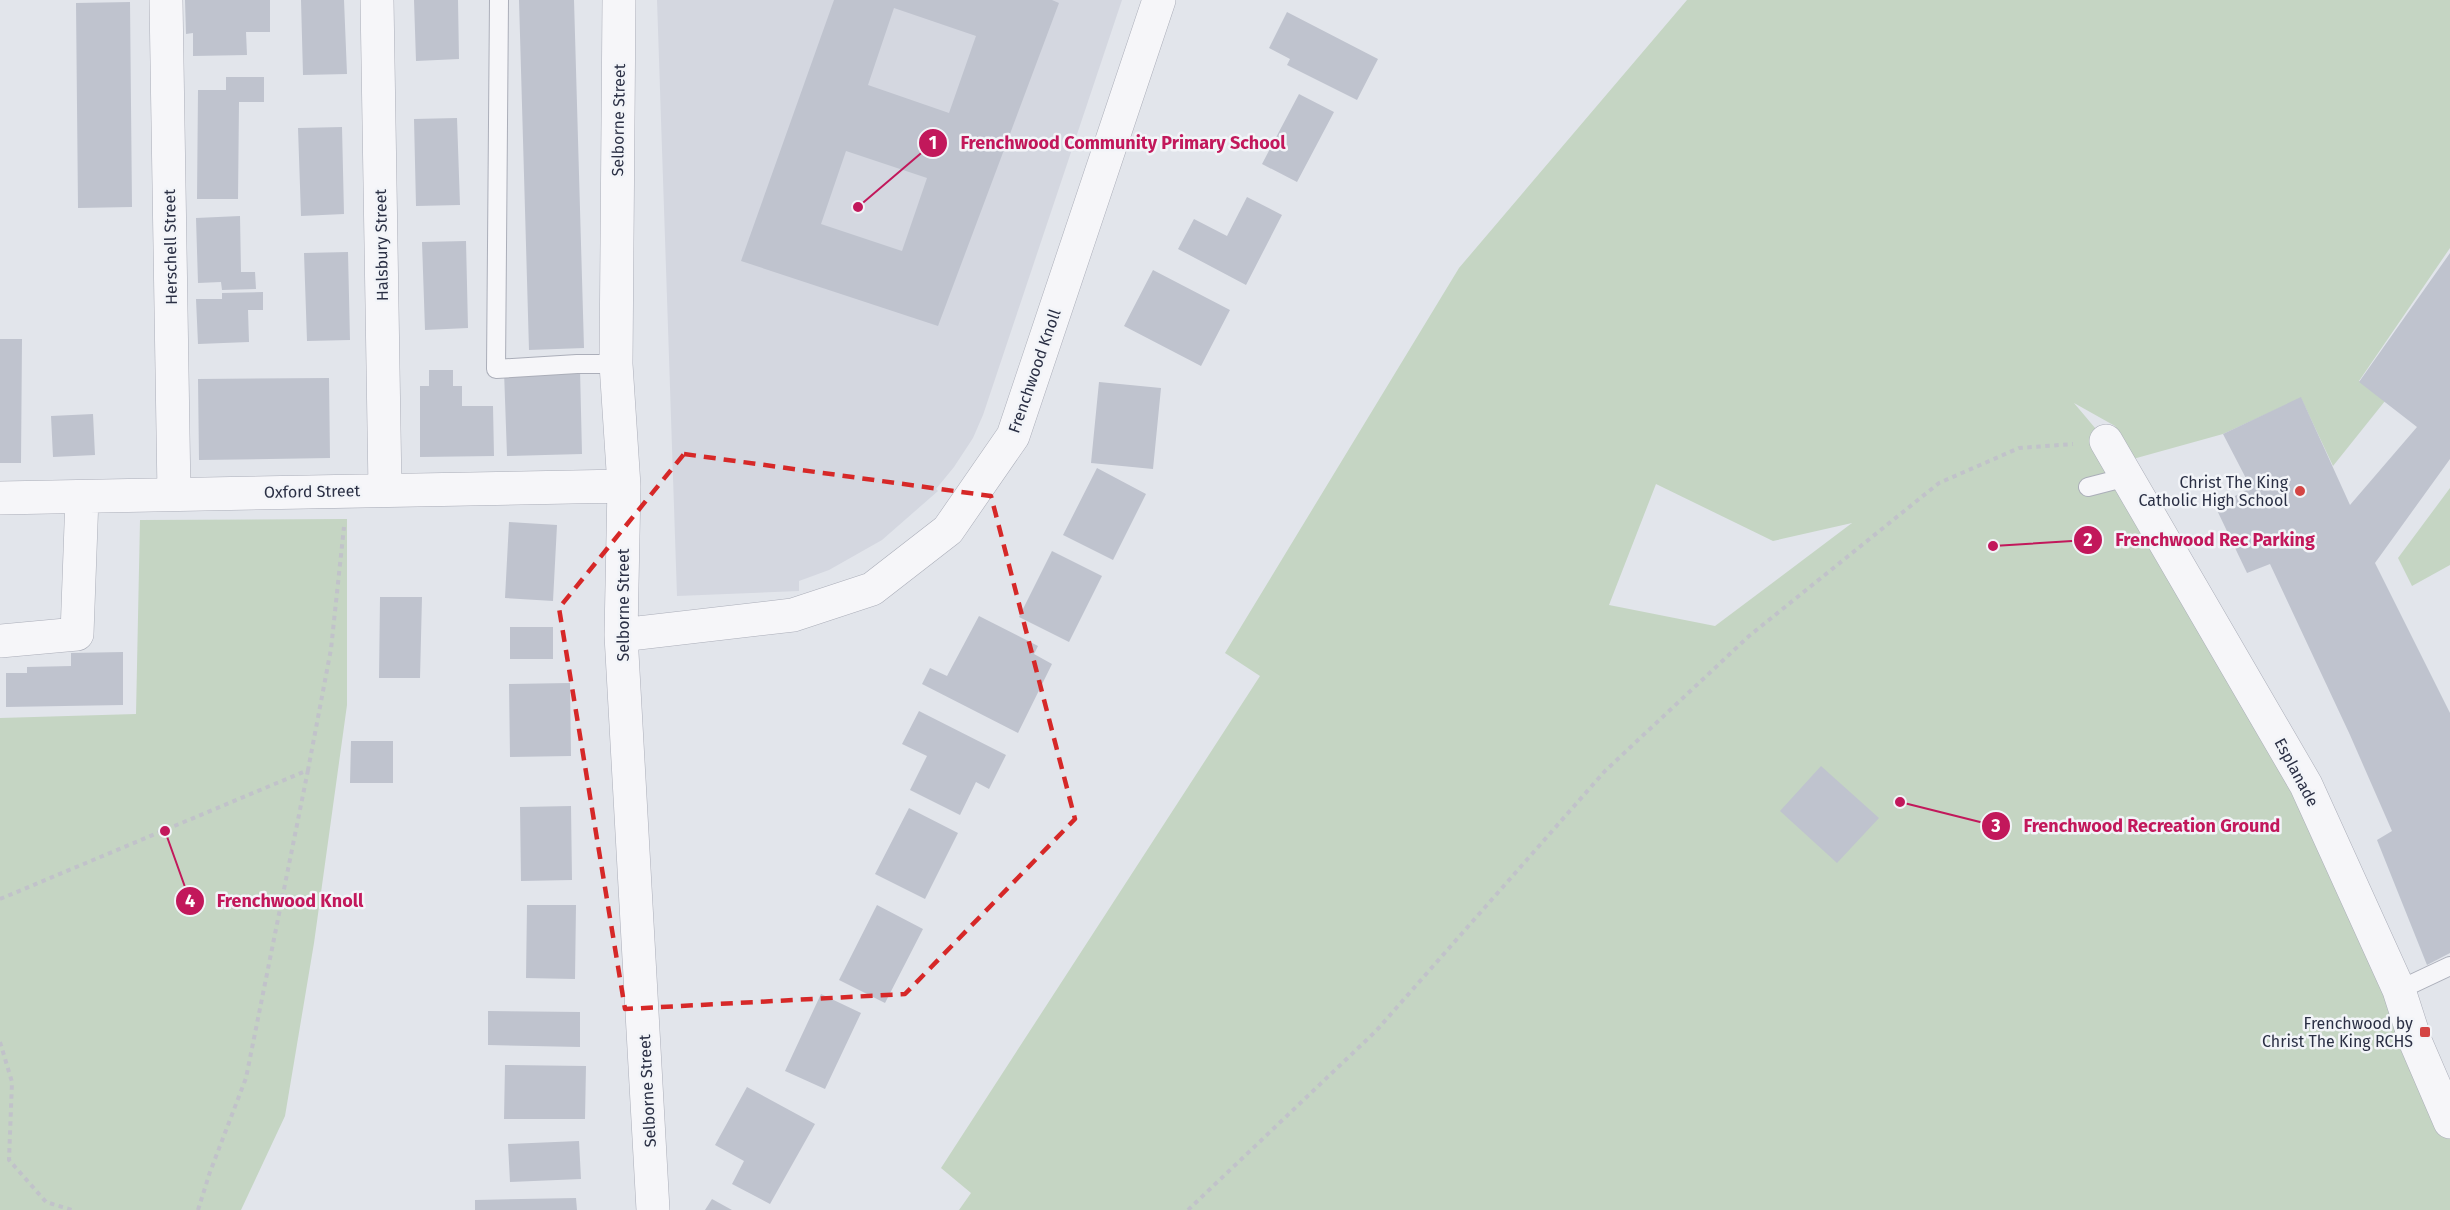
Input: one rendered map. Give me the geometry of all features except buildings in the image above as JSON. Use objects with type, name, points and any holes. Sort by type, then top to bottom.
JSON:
[{"type":"street","name":"Herschell Street","points":[[166,0],[174,494]]},
{"type":"street","name":"Halsbury Street","points":[[377,0],[385,489]]},
{"type":"street","name":"Selborne Street","points":[[619,0],[616,364],[624,486],[621,635],[653,1210]]},
{"type":"street","name":"Frenchwood Knoll","points":[[621,635],[792,615],[872,589],[948,530],[1013,436],[1159,0]]},
{"type":"street","name":"Esplanade","points":[[2106,441],[2306,785],[2399,990],[2416,1043],[2450,1122]]},
{"type":"street","name":"Oxford Street","points":[[0,498],[624,486]]},
{"type":"street","points":[[0,641],[77,634],[82,497]]},
{"type":"lane","points":[[499,0],[495,369],[616,364]]},
{"type":"lane","points":[[2088,487],[2127,477]]},
{"type":"lane","points":[[2399,990],[2450,966]]},
{"type":"path","points":[[1188,1210],[1376,1031],[1605,771],[1749,636],[1939,483],[2019,448],[2106,441]]},
{"type":"path","points":[[198,1210],[246,1078],[331,649],[348,490]]},
{"type":"path","points":[[0,899],[308,770]]},
{"type":"path","points":[[0,1042],[12,1082],[9,1160],[46,1202],[72,1210]]},
{"type":"highlighted area","points":[[684,454],[991,496],[1075,819],[905,994],[625,1009],[559,608]]},
{"type":"shaded area","points":[[657,0],[1122,0],[983,415],[973,438],[936,489],[938,491],[882,540],[829,570],[799,581],[799,591],[677,596]]},
{"type":"green space","points":[[1687,0],[2450,0],[2450,248],[2359,381],[2385,401],[2333,466],[2301,398],[2223,434],[2133,459],[2115,426],[2074,403],[2106,441],[2321,820],[2450,1122],[2450,1210],[959,1210],[971,1193],[941,1168],[1260,676],[1225,653],[1459,268]],"holes":[[[1656,484],[1773,541],[1852,523],[1715,626],[1609,605]]]},
{"type":"green space","points":[[2450,488],[2450,565],[2412,586],[2398,558]]},
{"type":"green space","points":[[347,519],[347,705],[314,943],[285,1116],[241,1210],[0,1210],[0,718],[136,714],[140,520]]},
{"type":"place","name":"Frenchwood Community Primary School","points":[[858,207]]},
{"type":"place","name":"Christ The King Catholic High School","points":[[2300,491]]},
{"type":"place","name":"Frenchwood Rec Parking","points":[[1993,546]]},
{"type":"place","name":"Frenchwood Recreation Ground","points":[[1900,802]]},
{"type":"place","name":"Frenchwood Knoll","points":[[165,831]]},
{"type":"place","name":"Frenchwood by Christ The King RCHS","points":[[2425,1032]]}]
